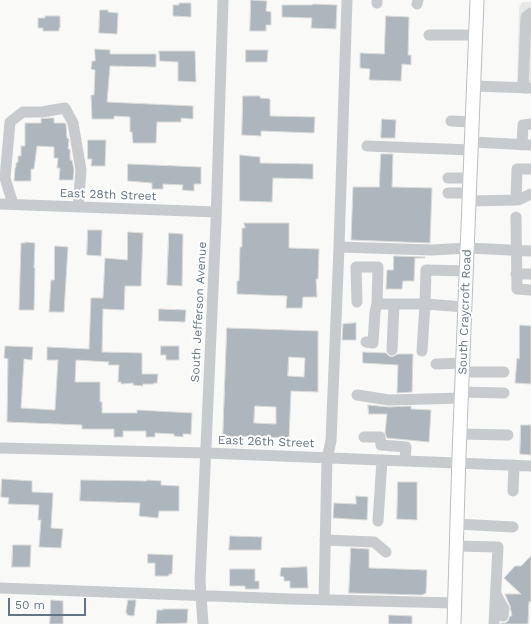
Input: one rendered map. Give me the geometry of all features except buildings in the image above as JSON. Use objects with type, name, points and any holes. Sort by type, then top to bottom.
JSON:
[{"type":"main road","name":"South Craycroft Road","points":[[454,624],[477,0]]},
{"type":"street","name":"South Jefferson Avenue","points":[[203,624],[201,595],[202,542],[216,212],[222,0]]},
{"type":"street","points":[[324,600],[327,458],[331,441],[347,0]]},
{"type":"street","points":[[474,86],[527,88],[526,17],[531,13]]},
{"type":"street","points":[[429,35],[476,35]]},
{"type":"street","points":[[13,204],[5,178],[10,122],[23,112],[42,112],[65,108],[73,123],[81,170],[78,207]]},
{"type":"street","points":[[451,121],[472,122]]},
{"type":"street","points":[[367,146],[527,145],[523,125],[531,124]]},
{"type":"street","points":[[516,200],[516,169],[531,169]]},
{"type":"street","points":[[448,178],[470,178]]},
{"type":"street","points":[[448,193],[469,197],[516,200],[531,194]]},
{"type":"street","name":"East 28th Street","points":[[0,204],[216,212]]},
{"type":"street","points":[[516,217],[517,289],[531,290]]},
{"type":"street","points":[[339,247],[432,250],[468,248],[531,251]]},
{"type":"street","points":[[357,302],[356,267],[378,267],[377,304],[373,343],[366,342]]},
{"type":"street","points":[[422,351],[426,270],[467,271]]},
{"type":"street","points":[[516,274],[531,274]]},
{"type":"street","points":[[377,304],[425,304],[465,308]]},
{"type":"street","points":[[392,350],[394,304]]},
{"type":"street","points":[[436,364],[504,372]]},
{"type":"street","points":[[357,395],[389,400],[504,393]]},
{"type":"street","points":[[460,434],[508,434]]},
{"type":"street","points":[[364,437],[380,437],[381,445],[406,447],[404,460]]},
{"type":"street","name":"East 26th Street","points":[[0,448],[206,453],[531,466]]},
{"type":"street","points":[[378,521],[382,460]]},
{"type":"street","points":[[513,491],[514,465]]},
{"type":"street","points":[[457,524],[513,527]]},
{"type":"street","points":[[325,540],[374,542],[386,552]]},
{"type":"street","points":[[456,546],[498,547],[494,624]]},
{"type":"street","points":[[0,588],[324,600],[455,603]]},
{"type":"street","points":[[496,593],[504,610],[503,616]]},
{"type":"shaded area","points":[[522,2],[531,2],[531,84],[517,83],[519,8]]}]
